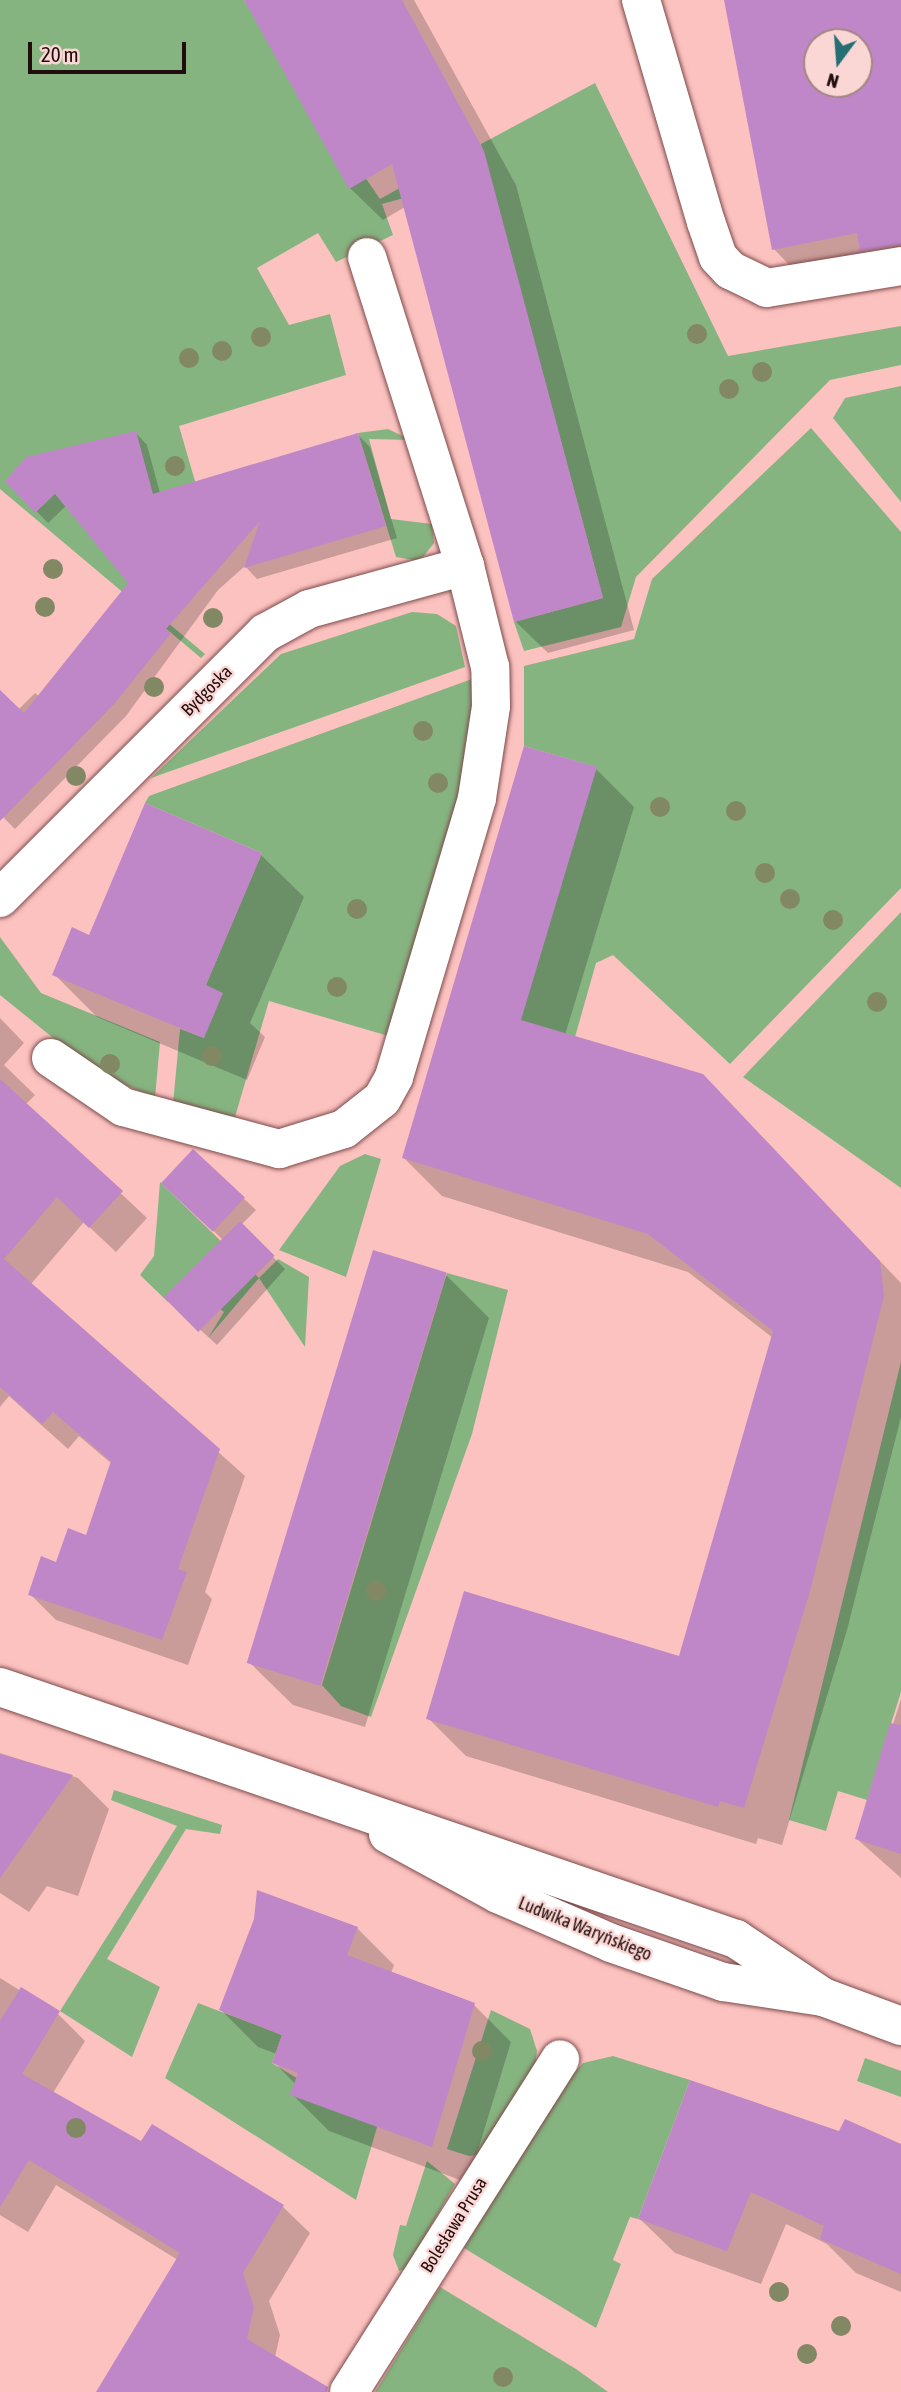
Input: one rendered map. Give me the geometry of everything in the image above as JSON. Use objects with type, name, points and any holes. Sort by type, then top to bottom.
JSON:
[{"type":"street","points":[[641,0],[706,222],[718,257],[730,270],[767,288],[901,266]]},
{"type":"street","points":[[51,1058],[123,1107],[258,1146],[296,1146],[344,1129],[382,1099],[394,1077],[484,767],[489,667],[465,566],[368,257]]},
{"type":"street","name":"Bydgoska","points":[[0,898],[265,633],[309,609],[465,566]]},
{"type":"street","name":"Ludwika Waryńskiego","points":[[0,1687],[363,1817],[453,1872],[572,1928],[723,1982],[823,1997],[901,2026]]},
{"type":"street","name":"Bolesława Prusa","points":[[349,2392],[560,2059]]},
{"type":"green space","points":[[0,0],[244,0],[380,199],[429,172],[458,183],[382,204],[393,235],[336,262],[318,233],[257,268],[289,325],[330,314],[346,375],[179,426],[208,526],[135,595],[205,654],[201,658],[0,489]]},
{"type":"green space","points":[[595,83],[728,356],[901,326],[901,365],[830,380],[636,577],[621,627],[524,651],[514,622],[603,598],[481,144]]},
{"type":"green space","points":[[901,386],[901,502],[833,418],[845,398]]},
{"type":"green space","points":[[811,428],[901,532],[901,888],[730,1064],[613,955],[596,963],[530,1196],[472,1179],[596,767],[524,746],[524,666],[634,639],[652,579]]},
{"type":"green space","points":[[388,429],[411,440],[369,439],[391,519],[432,524],[434,543],[420,561],[396,557],[358,433]]},
{"type":"green space","points":[[412,612],[437,614],[456,626],[465,667],[151,778],[281,654]]},
{"type":"green space","points":[[472,679],[471,748],[392,1037],[269,1001],[235,1117],[173,1104],[180,1029],[204,1038],[206,985],[262,853],[145,803],[149,796]]},
{"type":"green space","points":[[901,912],[901,1188],[743,1077]]},
{"type":"green space","points":[[0,937],[41,993],[160,1042],[155,1098],[94,1071],[0,995]]},
{"type":"green space","points":[[365,1154],[381,1159],[346,1277],[279,1250],[340,1166]]},
{"type":"green space","points":[[160,1182],[259,1278],[208,1338],[224,1312],[187,1281],[168,1302],[140,1275],[154,1256]]},
{"type":"green space","points":[[278,1259],[309,1277],[305,1347],[259,1278]]},
{"type":"green space","points":[[447,1273],[508,1290],[472,1434],[371,1717],[341,1706],[322,1685]]},
{"type":"green space","points":[[901,1362],[901,1692],[867,1800],[838,1791],[826,1831],[789,1820]]},
{"type":"green space","points":[[114,1790],[222,1825],[220,1834],[186,1829],[107,1959],[160,1987],[132,2057],[60,2011],[177,1826],[111,1800]]},
{"type":"green space","points":[[198,2003],[282,2035],[272,2063],[377,2127],[356,2200],[165,2078]]},
{"type":"green space","points":[[491,2010],[530,2029],[537,2051],[535,2067],[477,2155],[469,2156],[447,2149]]},
{"type":"green space","points":[[613,2056],[690,2080],[638,2219],[630,2217],[613,2260],[621,2264],[596,2328],[464,2248],[563,2085],[583,2063]]},
{"type":"green space","points":[[865,2058],[901,2071],[901,2097],[857,2081]]},
{"type":"green space","points":[[427,2161],[455,2184],[407,2268],[399,2271],[393,2255],[400,2225],[406,2226]]},
{"type":"green space","points":[[440,2287],[576,2369],[608,2392],[375,2392]]},
{"type":"building","points":[[244,0],[402,0],[484,151],[603,598],[514,622],[392,164],[349,189]]},
{"type":"building","points":[[724,0],[901,0],[901,245],[860,251],[857,233],[772,250]]},
{"type":"building","points":[[136,431],[153,494],[358,433],[386,526],[244,568],[260,521],[166,629],[171,633],[114,704],[0,821],[0,690],[24,713],[128,583],[55,494],[35,513],[5,481],[26,457]]},
{"type":"building","points":[[524,746],[597,767],[521,1020],[703,1074],[880,1261],[884,1296],[810,1591],[744,1808],[720,1801],[718,1807],[426,1719],[464,1591],[679,1656],[773,1331],[648,1234],[402,1158]]},
{"type":"building","points":[[145,803],[262,853],[206,985],[223,993],[204,1038],[52,975],[72,927],[89,935]]},
{"type":"building","points":[[0,1079],[123,1191],[89,1228],[57,1197],[4,1259],[220,1449],[178,1569],[187,1572],[162,1640],[28,1595],[41,1556],[56,1562],[68,1528],[86,1535],[111,1461],[53,1412],[42,1424],[0,1387]]},
{"type":"building","points":[[193,1149],[245,1197],[213,1232],[161,1183]]},
{"type":"building","points":[[240,1221],[275,1256],[198,1332],[164,1297]]},
{"type":"building","points":[[373,1250],[447,1273],[320,1686],[247,1663]]},
{"type":"building","points":[[890,1723],[901,1725],[901,1854],[855,1839]]},
{"type":"building","points":[[0,1754],[73,1775],[0,1878]]},
{"type":"building","points":[[257,1890],[358,1927],[347,1955],[475,2003],[432,2147],[290,2095],[298,2073],[272,2063],[282,2035],[219,2010],[254,1919]]},
{"type":"building","points":[[21,1987],[60,2011],[22,2074],[141,2141],[152,2124],[284,2205],[243,2273],[254,2307],[247,2339],[328,2387],[327,2392],[96,2392],[180,2253],[29,2160],[0,2207],[0,2021]]},
{"type":"building","points":[[690,2080],[839,2131],[845,2119],[901,2144],[901,2274],[820,2239],[824,2226],[751,2192],[727,2251],[638,2219]]}]
